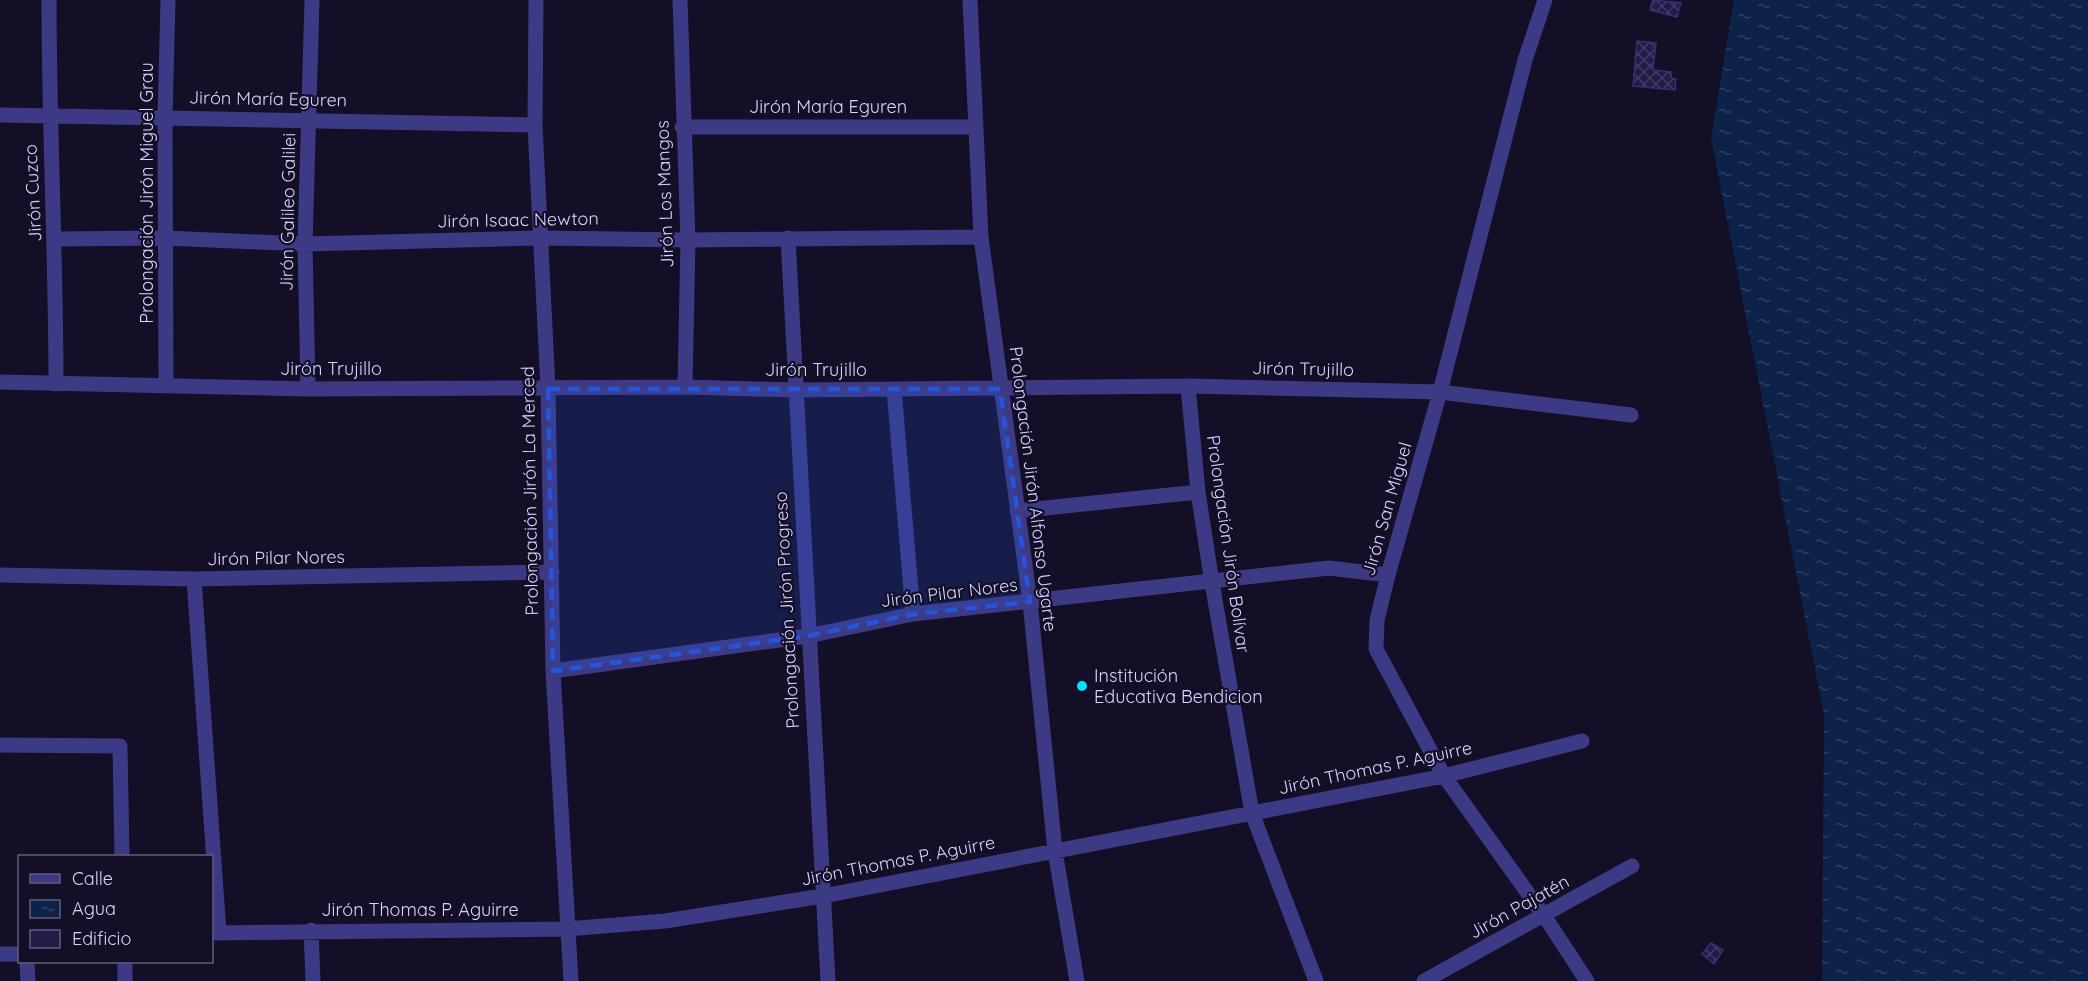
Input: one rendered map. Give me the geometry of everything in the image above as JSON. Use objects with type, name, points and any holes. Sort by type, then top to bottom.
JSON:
[{"type":"street","name":"Jirón Cuzco","points":[[49,0],[49,117],[56,239],[56,384]]},
{"type":"street","name":"Prolongación Jirón Miguel Grau","points":[[166,385],[165,118],[168,0]]},
{"type":"street","name":"Jirón Galileo Galilei","points":[[308,389],[305,244],[312,0]]},
{"type":"street","name":"Prolongación Jirón La Merced","points":[[536,0],[535,125],[548,389],[553,671],[566,929],[571,981]]},
{"type":"street","name":"Jirón Los Mangos","points":[[680,0],[682,127],[688,240],[685,387]]},
{"type":"street","name":"Prolongación Jirón Alfonso Ugarte","points":[[970,0],[974,127],[981,237],[1030,602],[1055,851],[1077,981]]},
{"type":"street","name":"Jirón San Miguel","points":[[1545,0],[1525,60],[1440,392],[1388,575],[1377,620],[1376,650],[1444,776],[1545,917],[1587,981]]},
{"type":"street","name":"Jirón María Eguren","points":[[0,115],[535,125]]},
{"type":"street","name":"Jirón María Eguren","points":[[682,127],[974,127]]},
{"type":"street","name":"Jirón Isaac Newton","points":[[56,239],[165,238],[305,244],[541,238],[688,240],[981,237]]},
{"type":"street","name":"Prolongación Jirón Progreso","points":[[788,238],[828,981]]},
{"type":"street","name":"Jirón Trujillo","points":[[0,382],[308,389],[685,387],[795,390],[1188,386],[1440,392],[1631,415]]},
{"type":"street","name":"Prolongación Jirón Bolívar","points":[[1188,386],[1198,492],[1252,813],[1316,981]]},
{"type":"street","points":[[894,389],[913,614]]},
{"type":"street","points":[[1017,511],[1198,492]]},
{"type":"street","name":"Jirón Pilar Nores","points":[[553,671],[808,636],[913,614],[1212,583],[1329,568],[1388,575]]},
{"type":"street","name":"Jirón Pilar Nores","points":[[0,575],[194,579],[552,572]]},
{"type":"street","points":[[194,579],[210,855]]},
{"type":"street","name":"Jirón Thomas P. Aguirre","points":[[215,932],[566,929],[665,921],[823,896],[1444,776],[1582,741]]},
{"type":"street","points":[[0,745],[120,746],[122,855]]},
{"type":"street","name":"Jirón Pajatén","points":[[1424,981],[1545,917],[1632,866]]},
{"type":"street","points":[[213,898],[215,932]]},
{"type":"street","points":[[311,930],[314,981]]},
{"type":"street","points":[[0,954],[18,954]]},
{"type":"street","points":[[27,963],[28,981]]},
{"type":"street","points":[[125,963],[125,981]]},
{"type":"highlighted area","points":[[548,389],[1000,389],[1030,602],[913,614],[808,636],[553,671]]},
{"type":"water","points":[[1734,0],[2088,0],[2088,981],[1822,981],[1824,715],[1711,138]]},
{"type":"building","points":[[1653,0],[1681,3],[1677,17],[1650,10]]},
{"type":"building","points":[[1637,41],[1656,43],[1653,70],[1671,72],[1671,78],[1676,79],[1675,90],[1633,86]]},
{"type":"building","points":[[1711,943],[1723,950],[1714,964],[1702,954]]},
{"type":"place","name":"Institución Educativa Bendicion","points":[[1082,686]]}]
